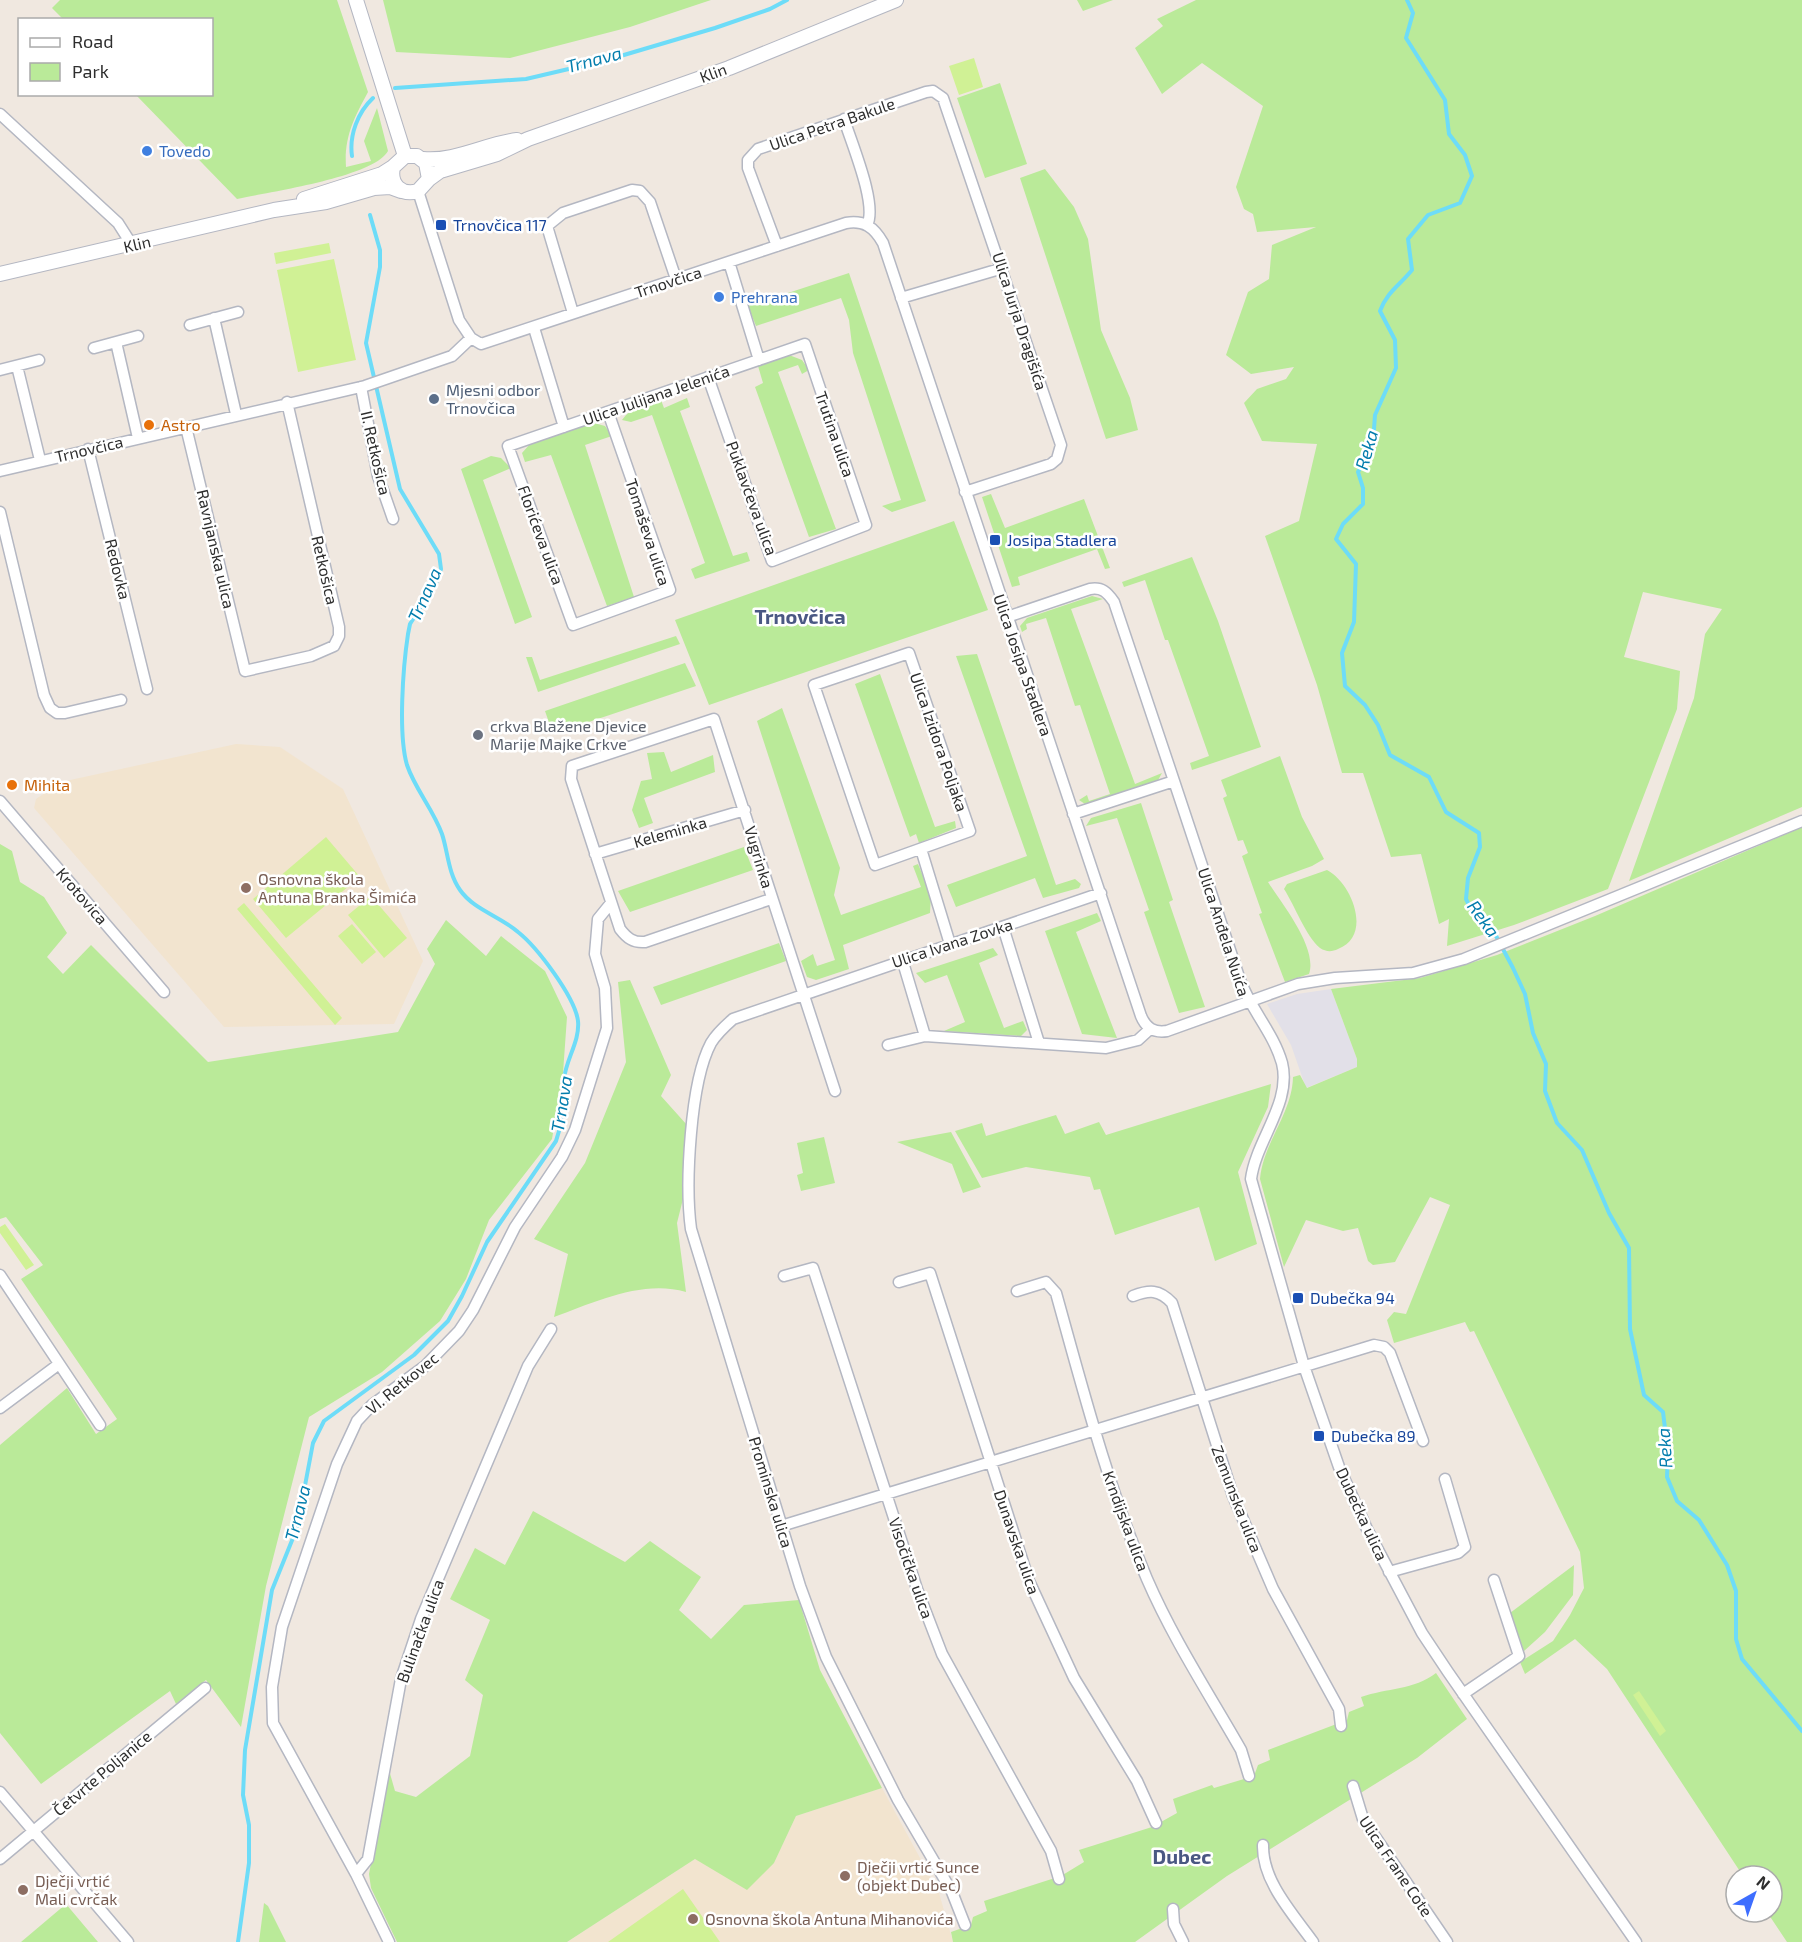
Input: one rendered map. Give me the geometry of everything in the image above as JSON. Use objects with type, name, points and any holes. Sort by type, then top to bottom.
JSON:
[{"type":"street","points":[[356,0],[405,156]]},
{"type":"street","name":"Klin","points":[[429,178],[447,168],[497,154],[528,139],[718,72],[897,0]]},
{"type":"street","name":"Ulica Petra Bakule","points":[[777,246],[748,168],[748,160],[758,149],[926,92],[938,93]]},
{"type":"street","name":"Ulica Jurja Dragišića","points":[[938,93],[947,104],[1061,446],[1060,453],[1051,464],[965,492]]},
{"type":"street","points":[[0,114],[118,223],[132,245]]},
{"type":"street","points":[[844,119],[870,204],[870,219],[867,225]]},
{"type":"street","name":"Klin","points":[[423,159],[449,158],[496,143],[528,139]]},
{"type":"street","points":[[405,156],[423,159],[429,168],[429,178],[418,191],[401,191],[392,178],[393,167],[405,156]]},
{"type":"street","name":"Klin","points":[[0,274],[274,210],[382,174],[393,167]]},
{"type":"street","name":"Klin","points":[[274,210],[326,202],[379,187],[401,191]]},
{"type":"street","points":[[418,191],[459,320],[471,338]]},
{"type":"street","points":[[573,313],[547,226],[563,213],[622,193],[640,191],[650,202],[676,279]]},
{"type":"street","name":"Trnovčica","points":[[0,471],[286,402],[363,386],[452,356],[471,338],[481,344],[487,344],[573,313],[846,224],[867,225]]},
{"type":"street","name":"Ulica Josipa Stadlera","points":[[867,225],[883,243],[1141,1016],[1150,1029]]},
{"type":"street","points":[[729,262],[759,360]]},
{"type":"street","points":[[901,298],[1003,268]]},
{"type":"street","points":[[190,325],[238,312]]},
{"type":"street","points":[[214,318],[236,414]]},
{"type":"street","points":[[534,328],[564,427]]},
{"type":"street","points":[[93,348],[138,336]]},
{"type":"street","name":"Trnovčica","points":[[116,342],[138,438]]},
{"type":"street","name":"Ulica Julijana Jelenića","points":[[508,446],[804,344]]},
{"type":"street","name":"Trutina ulica","points":[[804,344],[866,525]]},
{"type":"street","points":[[0,370],[39,360]]},
{"type":"street","name":"Trnovčica","points":[[17,366],[40,460]]},
{"type":"street","name":"Puklavčeva ulica","points":[[708,377],[772,561],[866,525]]},
{"type":"street","name":"II. Retkošica","points":[[363,386],[378,476],[393,519]]},
{"type":"street","name":"Retkošica","points":[[245,671],[329,651],[339,636],[286,402]]},
{"type":"street","name":"Tomaševa ulica","points":[[573,625],[670,590],[608,412]]},
{"type":"street","name":"Ravnjanska ulica","points":[[186,427],[245,671]]},
{"type":"street","name":"Florićeva ulica","points":[[508,446],[573,625]]},
{"type":"street","name":"Redovka","points":[[88,449],[147,689]]},
{"type":"street","points":[[0,512],[44,694],[50,708],[57,713],[65,713],[120,700]]},
{"type":"street","name":"Ulica Anđela Nuića","points":[[888,1045],[925,1036],[1106,1048],[1138,1040],[1150,1029],[1167,1032],[1250,1001],[1240,980],[1114,602],[1109,594],[1097,588],[1090,589],[1007,617]]},
{"type":"street","name":"Ulica Izidora Poljaka","points":[[909,653],[970,831],[921,849],[875,865],[814,685],[909,653]]},
{"type":"street","name":"Vugrinka","points":[[595,854],[571,779],[572,766],[714,719],[771,899],[804,994]]},
{"type":"street","points":[[1073,814],[1174,781]]},
{"type":"street","name":"Krotovica","points":[[0,801],[164,992]]},
{"type":"street","name":"Keleminka","points":[[595,854],[744,810]]},
{"type":"street","points":[[1250,1001],[1281,988],[1324,979],[1413,973],[1464,959],[1802,821]]},
{"type":"street","points":[[921,849],[951,944]]},
{"type":"street","points":[[595,854],[620,929],[626,937],[639,942],[771,899]]},
{"type":"street","name":"Ulica Ivana Zovka","points":[[718,1033],[744,1014],[1101,892]]},
{"type":"street","name":"VI. Retkovec","points":[[356,1874],[273,1723],[272,1687],[286,1609],[318,1526],[337,1464],[357,1421],[372,1405],[425,1366],[459,1331],[473,1310],[515,1227],[562,1157],[575,1130],[607,1028],[605,988],[594,954],[598,919],[611,903]]},
{"type":"street","points":[[1003,927],[1039,1043]]},
{"type":"street","points":[[902,959],[925,1036]]},
{"type":"street","points":[[804,994],[835,1090]]},
{"type":"street","name":"Dubečka ulica","points":[[1250,1001],[1269,1031],[1284,1076],[1280,1098],[1253,1163],[1251,1179],[1304,1366],[1339,1467],[1389,1572],[1422,1633],[1636,1942]]},
{"type":"street","name":"Prominska ulica","points":[[718,1033],[702,1066],[693,1127],[689,1218],[706,1285],[782,1526],[831,1666],[898,1800],[952,1892],[965,1925]]},
{"type":"street","name":"Visočička ulica","points":[[784,1276],[813,1268],[885,1494],[942,1654],[1051,1851],[1059,1879]]},
{"type":"street","name":"Dunavska ulica","points":[[899,1282],[930,1274],[1014,1540],[1046,1621],[1074,1678],[1137,1781],[1156,1823]]},
{"type":"street","points":[[0,1275],[100,1425]]},
{"type":"street","name":"Krndijska ulica","points":[[1017,1291],[1046,1282],[1056,1293],[1094,1429],[1127,1528],[1147,1578],[1178,1641],[1241,1750],[1249,1776]]},
{"type":"street","name":"Zemunska ulica","points":[[1132,1296],[1148,1291],[1156,1292],[1172,1304],[1200,1398],[1237,1506],[1273,1589],[1339,1709],[1341,1726]]},
{"type":"street","name":"Bulinačka ulica","points":[[356,1874],[368,1859],[401,1679],[421,1619],[524,1377],[551,1329]]},
{"type":"street","points":[[782,1526],[1374,1345],[1384,1347],[1390,1353],[1424,1441]]},
{"type":"street","points":[[0,1408],[59,1364]]},
{"type":"street","points":[[1389,1572],[1458,1553],[1465,1547],[1445,1479]]},
{"type":"street","points":[[1463,1694],[1519,1656],[1494,1580]]},
{"type":"street","name":"Četvrte Poljanice","points":[[0,1859],[205,1688]]},
{"type":"street","name":"Ulica Frane Cote","points":[[1353,1786],[1363,1820],[1447,1942]]},
{"type":"street","points":[[0,1792],[128,1942]]},
{"type":"street","points":[[1263,1845],[1263,1858],[1279,1893],[1313,1942]]},
{"type":"street","points":[[356,1874],[388,1942]]},
{"type":"street","points":[[1173,1909],[1174,1924],[1183,1942]]},
{"type":"shaded area","name":"Osnovna škola Antuna Branka Šimića","points":[[236,744],[280,747],[343,789],[423,961],[394,1024],[224,1027],[34,808],[36,799],[61,782]]},
{"type":"shaded area","points":[[1331,989],[1357,1059],[1357,1067],[1306,1088],[1291,1045],[1267,1004],[1297,994]]},
{"type":"shaded area","name":"Dječji vrtić Sunce (objekt Dubec)","points":[[882,1788],[939,1893],[953,1942],[567,1942],[695,1859],[774,1863],[796,1816]]},
{"type":"green space","points":[[60,0],[337,0],[368,92],[358,110],[348,137],[346,167],[371,161],[364,141],[377,108],[388,151],[379,160],[343,176],[237,199],[137,96],[213,96],[213,18],[62,18],[52,8]]},
{"type":"green space","points":[[383,0],[711,0],[630,27],[510,58],[396,52]]},
{"type":"green space","points":[[1077,0],[1113,0],[1083,11]]},
{"type":"green space","points":[[1196,0],[1802,0],[1802,807],[1629,881],[1694,698],[1705,634],[1722,609],[1643,592],[1624,657],[1680,671],[1677,709],[1608,889],[1514,925],[1447,946],[1449,919],[1439,924],[1421,854],[1391,857],[1363,773],[1342,773],[1317,685],[1265,536],[1299,521],[1317,444],[1262,441],[1244,403],[1257,389],[1286,379],[1294,367],[1251,374],[1226,355],[1248,292],[1269,279],[1272,245],[1316,227],[1257,232],[1253,214],[1244,209],[1236,187],[1263,106],[1202,63],[1162,94],[1135,48],[1163,26],[1157,19]]},
{"type":"green space","points":[[974,58],[983,87],[959,95],[949,66]]},
{"type":"green space","points":[[1000,83],[1027,164],[985,178],[957,98]]},
{"type":"green space","points":[[1045,169],[1074,207],[1088,239],[1101,330],[1130,398],[1138,430],[1106,439],[1020,178]]},
{"type":"green space","points":[[329,243],[331,253],[276,264],[274,253]]},
{"type":"green space","points":[[334,259],[356,360],[298,372],[277,270]]},
{"type":"green space","points":[[849,273],[926,501],[892,512],[882,506],[901,500],[853,353],[849,320],[841,298],[756,326],[748,306]]},
{"type":"green space","points":[[789,355],[802,360],[809,370],[802,374],[798,365],[778,372],[836,529],[809,537],[755,387],[763,383],[758,366]]},
{"type":"green space","points":[[687,398],[690,407],[680,411],[733,556],[747,552],[750,561],[695,579],[691,569],[705,563],[652,415],[631,422],[622,420],[634,409],[644,404],[661,400],[664,408]]},
{"type":"green space","points":[[594,423],[605,426],[612,436],[585,445],[634,597],[607,606],[551,455],[525,462],[522,453],[530,444]]},
{"type":"green space","points":[[491,456],[501,458],[511,468],[483,480],[532,617],[515,624],[461,469]]},
{"type":"green space","points":[[991,494],[1005,528],[1084,499],[1110,568],[1105,569],[1097,549],[1018,577],[1020,585],[1012,587],[982,497]]},
{"type":"green space","points":[[954,521],[988,610],[709,705],[675,620]]},
{"type":"green space","points":[[1192,557],[1218,621],[1261,747],[1192,770],[1190,763],[1209,756],[1168,640],[1165,640],[1145,580],[1124,587],[1122,582]]},
{"type":"green space","points":[[1092,596],[1103,599],[1071,609],[1135,784],[1162,773],[1157,782],[1085,804],[1079,800],[1087,795],[1089,801],[1110,794],[1080,705],[1075,706],[1046,618],[1026,624],[1027,629],[1022,632],[1020,626],[1027,618]]},
{"type":"green space","points":[[676,636],[680,644],[538,692],[526,657],[532,657],[540,680]]},
{"type":"green space","points":[[977,654],[1056,885],[1075,879],[1081,884],[1079,888],[1043,898],[1035,878],[956,907],[947,885],[1027,856],[956,656]]},
{"type":"green space","points":[[685,663],[696,686],[553,734],[545,711]]},
{"type":"green space","points":[[880,674],[935,827],[955,821],[956,828],[919,843],[916,834],[910,837],[855,684]]},
{"type":"green space","points":[[782,708],[840,868],[834,895],[841,915],[921,887],[913,866],[918,864],[931,895],[930,913],[843,945],[849,969],[816,980],[807,977],[801,961],[813,954],[817,966],[835,960],[757,721]]},
{"type":"green space","points":[[664,752],[671,772],[713,755],[715,772],[644,798],[653,823],[639,828],[632,810],[641,781],[652,779],[647,753]]},
{"type":"green space","points":[[1280,756],[1302,817],[1324,859],[1312,866],[1268,882],[1304,939],[1310,963],[1309,974],[1285,982],[1259,914],[1262,913],[1242,856],[1248,853],[1243,840],[1238,841],[1223,798],[1227,796],[1221,780]]},
{"type":"green space","points":[[1141,803],[1173,900],[1169,902],[1205,1007],[1179,1013],[1144,912],[1149,910],[1117,818],[1086,826],[1091,818]]},
{"type":"green space","points":[[1802,827],[1802,1942],[1787,1942],[1775,1924],[1784,1924],[1784,1864],[1735,1864],[1607,1669],[1575,1639],[1525,1674],[1520,1662],[1553,1641],[1584,1588],[1580,1552],[1474,1331],[1470,1332],[1465,1322],[1394,1343],[1387,1320],[1394,1312],[1406,1314],[1450,1205],[1430,1197],[1395,1262],[1373,1265],[1368,1261],[1358,1228],[1343,1231],[1306,1220],[1284,1267],[1260,1179],[1266,1153],[1288,1103],[1293,1077],[1300,1075],[1307,1088],[1357,1067],[1357,1059],[1331,989],[1420,978],[1497,955],[1595,916]]},
{"type":"green space","points":[[326,837],[360,877],[286,938],[253,899]]},
{"type":"green space","points":[[0,844],[12,851],[20,882],[44,897],[67,933],[47,957],[63,974],[91,945],[208,1062],[398,1032],[435,964],[427,949],[446,920],[486,956],[501,936],[545,971],[567,1017],[563,1073],[552,1139],[489,1220],[466,1279],[440,1321],[382,1372],[309,1417],[266,1586],[241,1727],[206,1680],[176,1704],[170,1691],[41,1784],[0,1733],[0,1445],[67,1388],[96,1434],[117,1419],[21,1279],[43,1265],[6,1217],[0,1219]]},
{"type":"green space","points":[[744,847],[753,870],[630,912],[618,891]]},
{"type":"green space","points":[[1327,870],[1344,886],[1351,897],[1356,922],[1355,933],[1349,942],[1331,951],[1320,948],[1315,942],[1284,889],[1287,884]]},
{"type":"green space","points":[[371,896],[407,938],[384,958],[348,915]]},
{"type":"green space","points":[[244,903],[342,1018],[335,1025],[237,909]]},
{"type":"green space","points":[[1097,913],[1101,921],[1076,932],[1117,1038],[1082,1034],[1045,931]]},
{"type":"green space","points":[[352,924],[376,952],[362,964],[338,936]]},
{"type":"green space","points":[[779,943],[786,961],[661,1005],[653,987]]},
{"type":"green space","points":[[993,948],[998,955],[979,963],[1004,1028],[1023,1021],[1027,1030],[1021,1036],[944,1031],[965,1022],[947,975],[925,983],[916,973]]},
{"type":"green space","points":[[630,980],[671,1075],[661,1096],[687,1125],[686,1187],[677,1223],[686,1292],[653,1288],[636,1290],[602,1299],[554,1317],[568,1254],[534,1239],[585,1163],[626,1062],[618,982]]},
{"type":"green space","points":[[1271,1084],[1268,1107],[1238,1172],[1257,1244],[1215,1261],[1199,1207],[1115,1235],[1100,1189],[1094,1190],[1090,1177],[1026,1167],[982,1178],[955,1131],[982,1123],[986,1136],[1056,1115],[1065,1134],[1099,1122],[1106,1135]]},
{"type":"green space","points":[[951,1132],[981,1187],[963,1193],[952,1164],[897,1142]]},
{"type":"green space","points":[[824,1137],[835,1183],[801,1191],[797,1175],[803,1173],[797,1143]]},
{"type":"green space","points":[[5,1224],[34,1265],[26,1270],[0,1233],[0,1227]]},
{"type":"green space","points":[[533,1511],[625,1562],[650,1541],[701,1577],[679,1610],[711,1639],[744,1605],[799,1600],[820,1670],[882,1788],[796,1816],[774,1863],[747,1890],[695,1859],[567,1942],[397,1942],[371,1888],[369,1874],[389,1770],[395,1791],[416,1797],[470,1756],[483,1695],[465,1680],[490,1620],[450,1599],[475,1548],[505,1565]]},
{"type":"green space","points":[[1574,1565],[1573,1595],[1545,1632],[1524,1651],[1510,1613]]},
{"type":"green space","points":[[1436,1673],[1467,1719],[1417,1758],[1227,1876],[1135,1942],[953,1942],[951,1932],[971,1925],[973,1917],[987,1911],[984,1901],[1061,1876],[1084,1862],[1079,1850],[1152,1827],[1177,1813],[1173,1799],[1212,1785],[1214,1788],[1254,1776],[1258,1765],[1270,1760],[1268,1750],[1347,1720],[1349,1712],[1364,1706],[1361,1697],[1419,1683]]},
{"type":"green space","points":[[1639,1691],[1666,1731],[1660,1736],[1633,1695]]},
{"type":"green space","points":[[683,1889],[720,1942],[608,1942]]},
{"type":"green space","points":[[264,1903],[268,1906],[286,1942],[259,1942]]},
{"type":"green space","points":[[66,1904],[98,1942],[21,1942]]},
{"type":"waterway","name":"Trnava","points":[[395,88],[526,79],[607,60],[715,28],[770,9],[787,0]]},
{"type":"waterway","name":"Reka","points":[[1407,0],[1413,13],[1406,38],[1445,100],[1449,134],[1465,155],[1472,176],[1460,203],[1428,215],[1408,239],[1412,270],[1390,294],[1380,311],[1395,340],[1396,368],[1375,415],[1373,443],[1358,472],[1363,488],[1363,504],[1343,524],[1336,539],[1356,564],[1354,622],[1342,653],[1345,686],[1365,705],[1378,725],[1390,755],[1429,777],[1446,812],[1479,833],[1480,847],[1468,878],[1466,899],[1472,911],[1495,934],[1513,968],[1525,994],[1533,1033],[1546,1064],[1545,1091],[1557,1123],[1582,1150],[1609,1213],[1629,1248],[1630,1329],[1644,1395],[1663,1412],[1668,1453],[1667,1477],[1677,1501],[1699,1520],[1727,1565],[1736,1591],[1736,1639],[1742,1659],[1802,1731]]},
{"type":"waterway","name":"Trnava","points":[[352,156],[353,132],[363,110],[373,98]]},
{"type":"waterway","name":"Trnava","points":[[238,1942],[249,1863],[249,1825],[243,1795],[245,1750],[272,1590],[297,1528],[313,1443],[324,1421],[414,1355],[448,1321],[487,1242],[556,1141],[561,1118],[565,1072],[578,1028],[575,1011],[563,986],[535,949],[511,926],[472,903],[460,890],[451,870],[438,825],[407,765],[402,719],[404,664],[408,634],[410,624],[436,583],[441,569],[439,554],[400,489],[366,343],[380,267],[380,250],[370,215]]},
{"type":"place","name":"Tovedo","points":[[147,151]]},
{"type":"place","name":"Trnovčica 117","points":[[441,225]]},
{"type":"place","name":"Prehrana","points":[[719,297]]},
{"type":"place","name":"Mjesni odbor Trnovčica","points":[[434,399]]},
{"type":"place","name":"Astro","points":[[149,425]]},
{"type":"place","name":"Josipa Stadlera","points":[[995,540]]},
{"type":"place","name":"crkva Blažene Djevice Marije Majke Crkve","points":[[478,735]]},
{"type":"place","name":"Mihita","points":[[12,785]]},
{"type":"place","name":"Osnovna škola Antuna Branka Šimića","points":[[246,888]]},
{"type":"place","name":"Dubečka 94","points":[[1298,1298]]},
{"type":"place","name":"Dubečka 89","points":[[1319,1436]]},
{"type":"place","name":"Dječji vrtić Sunce (objekt Dubec)","points":[[845,1876]]},
{"type":"place","name":"Dječji vrtić Mali cvrčak","points":[[23,1890]]},
{"type":"place","name":"Osnovna škola Antuna Mihanovića","points":[[693,1919]]},
{"type":"district","name":"Trnovčica","points":[[800,617]]},
{"type":"district","name":"Dubec","points":[[1182,1857]]}]
